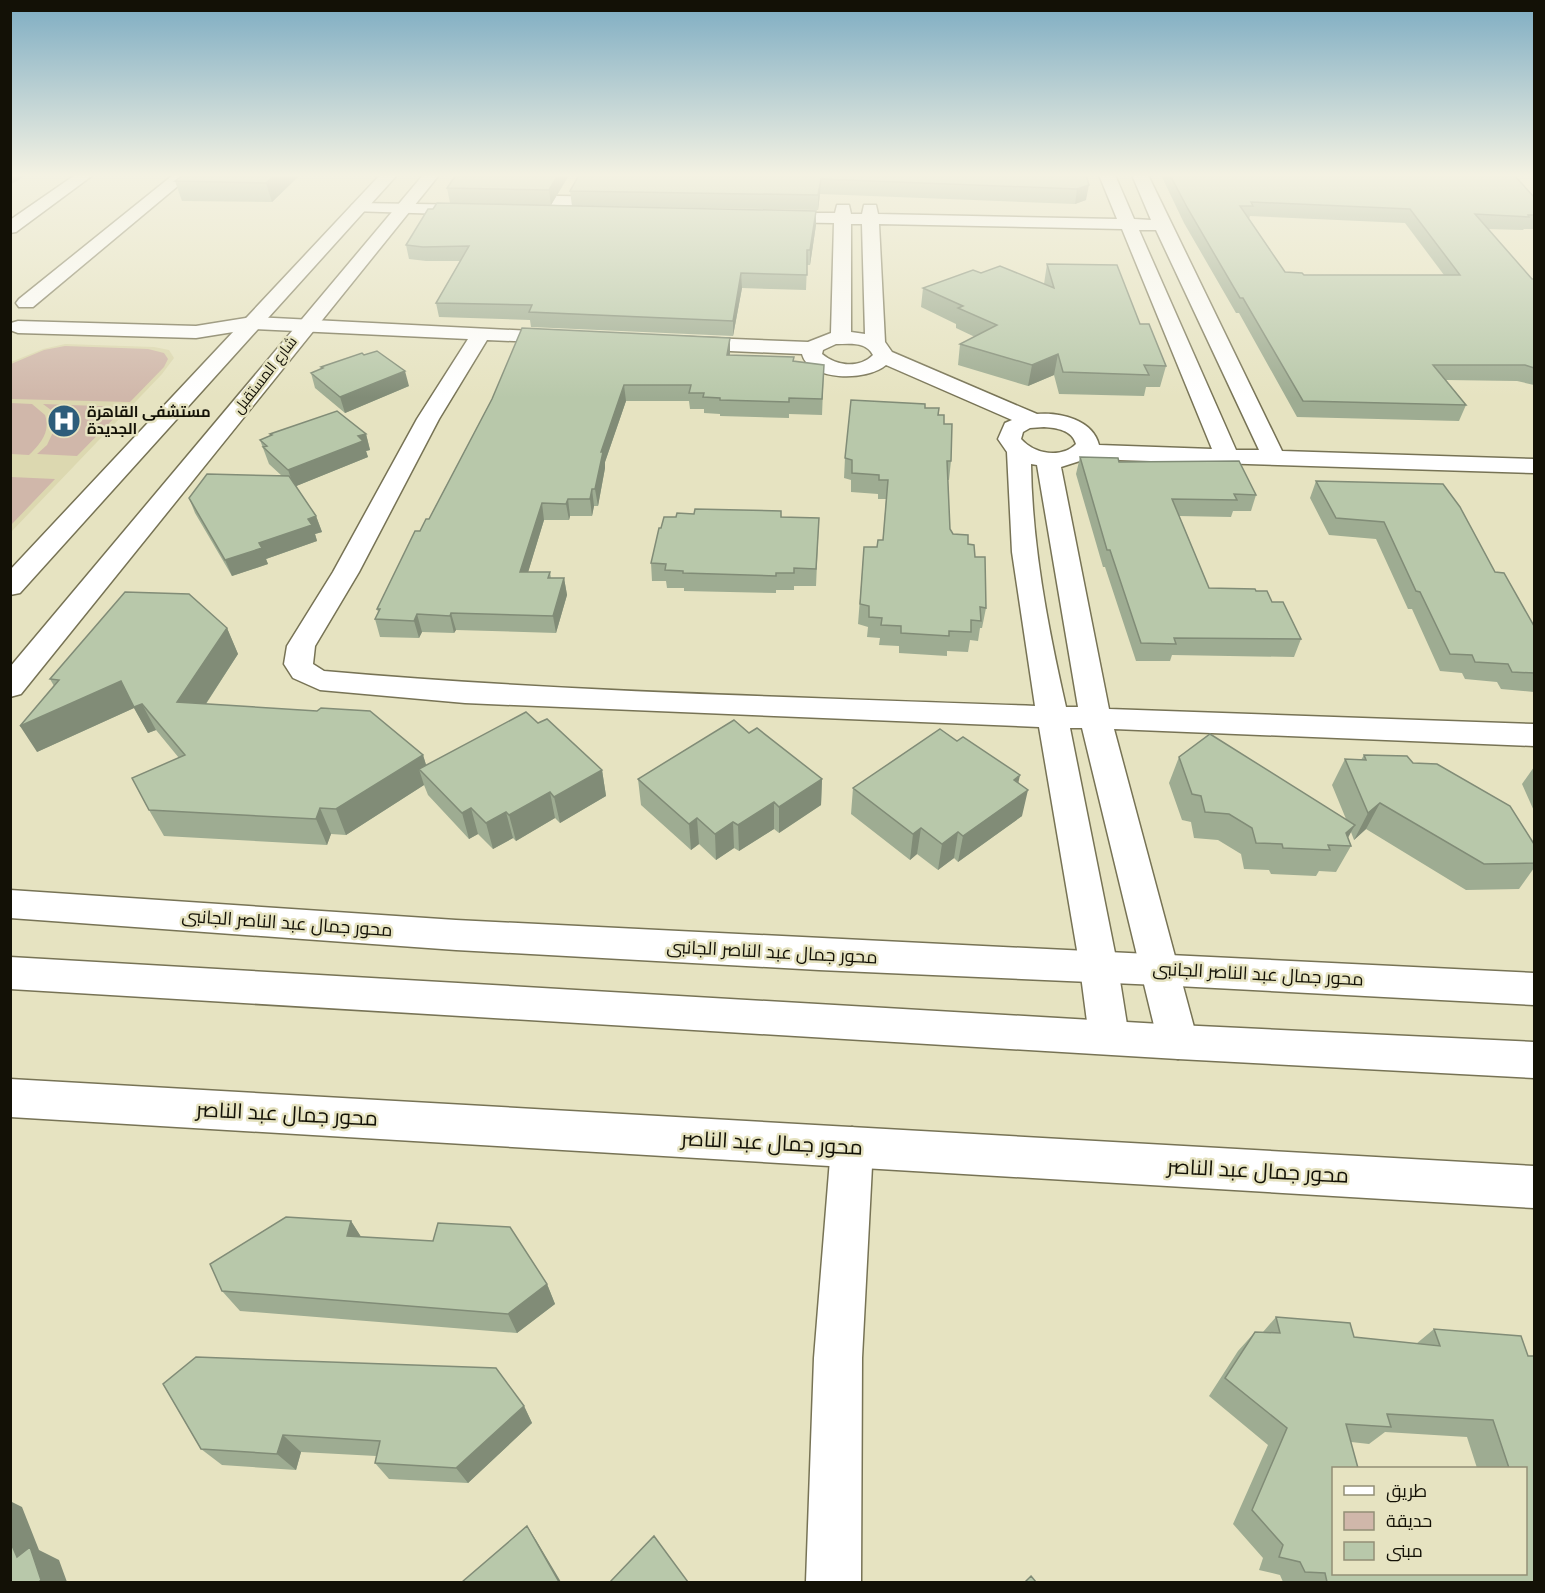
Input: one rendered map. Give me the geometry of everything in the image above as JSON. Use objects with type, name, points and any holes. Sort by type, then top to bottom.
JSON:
[{"type":"street","points":[[14,330],[28,315],[18,299],[60,273],[90,249]]},
{"type":"street","name":"شارع المستقبل","points":[[10,687],[230,421],[266,339],[331,249]]},
{"type":"street","name":"شارع المستقبل","points":[[10,587],[234,343],[266,339],[304,325],[368,249]]},
{"type":"street","points":[[842,338],[843,249]]},
{"type":"street","points":[[667,349],[816,356],[839,369],[861,369],[877,364],[879,350],[872,249]]},
{"type":"street","points":[[1138,249],[1224,448]]},
{"type":"street","points":[[1174,249],[1270,450]]},
{"type":"street","points":[[266,339],[304,325],[475,342]]},
{"type":"street","points":[[14,330],[196,332],[266,339],[579,346]]},
{"type":"street","points":[[196,332],[234,343]]},
{"type":"street","points":[[816,356],[826,340],[856,338],[1034,421],[1066,424],[1075,428],[1086,445]]},
{"type":"street","points":[[475,342],[428,419],[346,572],[302,646],[297,657],[299,667],[308,675],[320,680],[465,693],[1534,735]]},
{"type":"street","points":[[861,369],[1025,448],[1069,459],[1086,445],[1270,450],[1534,466]]},
{"type":"street","points":[[1034,421],[1018,425],[1178,1042]]},
{"type":"street","points":[[1270,450],[1534,447]]},
{"type":"street","points":[[1025,448],[1018,493],[1022,542],[1046,686],[1099,968],[1109,1037]]},
{"type":"street","name":"محور جمال عبد الناصر الجانبى","points":[[10,904],[456,935],[1534,989]]},
{"type":"street","points":[[10,973],[1178,1042],[1534,1059]]},
{"type":"street","name":"محور جمال عبد الناصر","points":[[10,1098],[1534,1187]]},
{"type":"street","points":[[833,1582],[838,1358],[852,1147]]},
{"type":"shaded area","name":"مستشفى القاهرة الجديدة","points":[[65,344],[154,347],[169,350],[174,358],[162,374],[11,532],[11,362],[43,349]]},
{"type":"green space","points":[[65,346],[148,349],[164,353],[168,359],[164,367],[130,402],[11,399],[11,364],[44,350]]},
{"type":"green space","points":[[11,403],[32,404],[45,415],[47,427],[45,432],[29,455],[11,454]]},
{"type":"green space","points":[[43,404],[125,407],[77,456],[37,454],[47,445],[56,426],[51,410]]},
{"type":"green space","points":[[10,477],[55,479],[11,525]]},
{"type":"building","points":[[467,249],[810,249],[807,250],[807,275],[741,273],[733,321],[529,312],[532,305],[436,303]]},
{"type":"building","points":[[1212,249],[1270,249],[1285,272],[1304,275],[1460,275],[1441,249],[1506,249],[1534,279],[1534,368],[1525,365],[1433,365],[1466,405],[1303,401],[1243,298],[1240,298]]},
{"type":"building","points":[[1047,264],[1117,265],[1140,324],[1149,324],[1166,366],[1144,365],[1149,375],[1063,372],[1058,354],[1032,365],[960,344],[997,325],[958,308],[963,306],[923,288],[973,270],[981,273],[1000,266],[1054,288]]},
{"type":"building","points":[[522,328],[730,338],[727,355],[794,357],[793,361],[824,365],[822,399],[789,398],[789,402],[720,400],[720,398],[703,397],[704,393],[689,393],[691,385],[624,385],[601,452],[603,452],[595,489],[592,489],[590,499],[568,499],[566,504],[542,503],[520,572],[550,572],[548,578],[564,578],[553,616],[451,613],[450,616],[417,614],[414,621],[375,619],[380,609],[377,609],[415,531],[420,531],[426,519],[429,519],[492,399]]},
{"type":"building","points":[[377,351],[405,371],[340,397],[311,373],[323,368],[321,367],[362,353],[364,355]]},
{"type":"building","points":[[851,400],[925,404],[925,408],[939,408],[938,415],[944,415],[944,424],[952,424],[951,461],[947,461],[950,529],[953,534],[968,535],[968,544],[974,545],[975,557],[985,557],[986,608],[980,607],[981,621],[971,620],[971,632],[949,631],[949,636],[901,633],[901,626],[881,625],[882,618],[869,617],[869,606],[860,604],[864,547],[877,547],[878,540],[883,540],[888,480],[879,480],[879,475],[852,473],[852,460],[845,458]]},
{"type":"building","points":[[337,411],[366,434],[358,436],[363,441],[288,470],[263,447],[267,446],[260,440],[272,435],[270,434]]},
{"type":"building","points":[[1080,457],[1118,458],[1119,462],[1239,461],[1256,495],[1234,494],[1237,500],[1172,499],[1209,588],[1267,591],[1272,602],[1283,602],[1301,639],[1174,638],[1176,644],[1141,643],[1110,550],[1107,550]]},
{"type":"building","points":[[207,474],[289,476],[316,516],[308,519],[312,525],[259,543],[262,548],[225,560],[189,498]]},
{"type":"building","points":[[1316,481],[1443,484],[1460,507],[1495,572],[1504,573],[1534,626],[1534,673],[1512,672],[1508,664],[1475,662],[1472,655],[1450,654],[1420,592],[1416,591],[1384,522],[1336,518]]},
{"type":"building","points":[[695,509],[781,511],[781,517],[819,518],[816,569],[794,568],[794,573],[776,573],[776,576],[683,573],[683,571],[665,570],[666,564],[651,563],[659,528],[661,528],[664,517],[676,517],[677,513],[694,514]]},
{"type":"building","points":[[125,592],[189,594],[227,628],[177,702],[317,711],[321,708],[370,711],[423,755],[336,809],[320,808],[316,819],[149,810],[132,778],[185,755],[142,704],[134,707],[121,681],[20,726],[59,680],[50,679]]},
{"type":"building","points":[[526,712],[538,723],[547,719],[602,770],[554,797],[550,792],[509,815],[506,812],[486,823],[471,808],[462,813],[419,769]]},
{"type":"building","points":[[734,720],[749,733],[757,728],[822,779],[779,807],[774,802],[738,825],[733,822],[715,834],[697,818],[689,824],[638,779]]},
{"type":"building","points":[[940,729],[957,741],[963,737],[1020,775],[1014,780],[1028,790],[963,836],[958,832],[942,844],[921,828],[913,834],[853,788]]},
{"type":"building","points":[[1210,734],[1355,825],[1346,833],[1351,846],[1328,845],[1330,850],[1283,848],[1282,844],[1256,843],[1252,828],[1229,814],[1205,812],[1201,796],[1192,794],[1179,757]]},
{"type":"building","points":[[1364,755],[1407,756],[1413,763],[1437,764],[1510,806],[1534,844],[1534,863],[1484,864],[1380,803],[1368,813],[1345,759],[1366,760]]},
{"type":"building","points":[[286,1217],[351,1221],[347,1236],[433,1241],[438,1223],[510,1227],[547,1284],[508,1314],[222,1291],[210,1264]]},
{"type":"building","points":[[1276,1317],[1350,1323],[1354,1337],[1440,1346],[1434,1329],[1521,1336],[1528,1356],[1534,1356],[1534,1582],[1327,1582],[1325,1573],[1305,1572],[1300,1562],[1279,1557],[1283,1545],[1252,1510],[1287,1428],[1225,1378],[1255,1332],[1280,1333]]},
{"type":"building","points":[[196,1357],[496,1368],[524,1406],[456,1468],[375,1463],[380,1441],[283,1435],[277,1454],[201,1449],[163,1384]]},
{"type":"building","points":[[527,1526],[559,1582],[462,1582]]},
{"type":"building","points":[[654,1536],[688,1582],[610,1582]]},
{"type":"building","points":[[10,1541],[17,1557],[30,1547],[41,1580],[39,1582],[10,1582]]},
{"type":"building","points":[[1031,1576],[1036,1582],[1025,1582]]},
{"type":"place","name":"مستشفى القاهرة الجديدة","points":[[64,421]]}]
